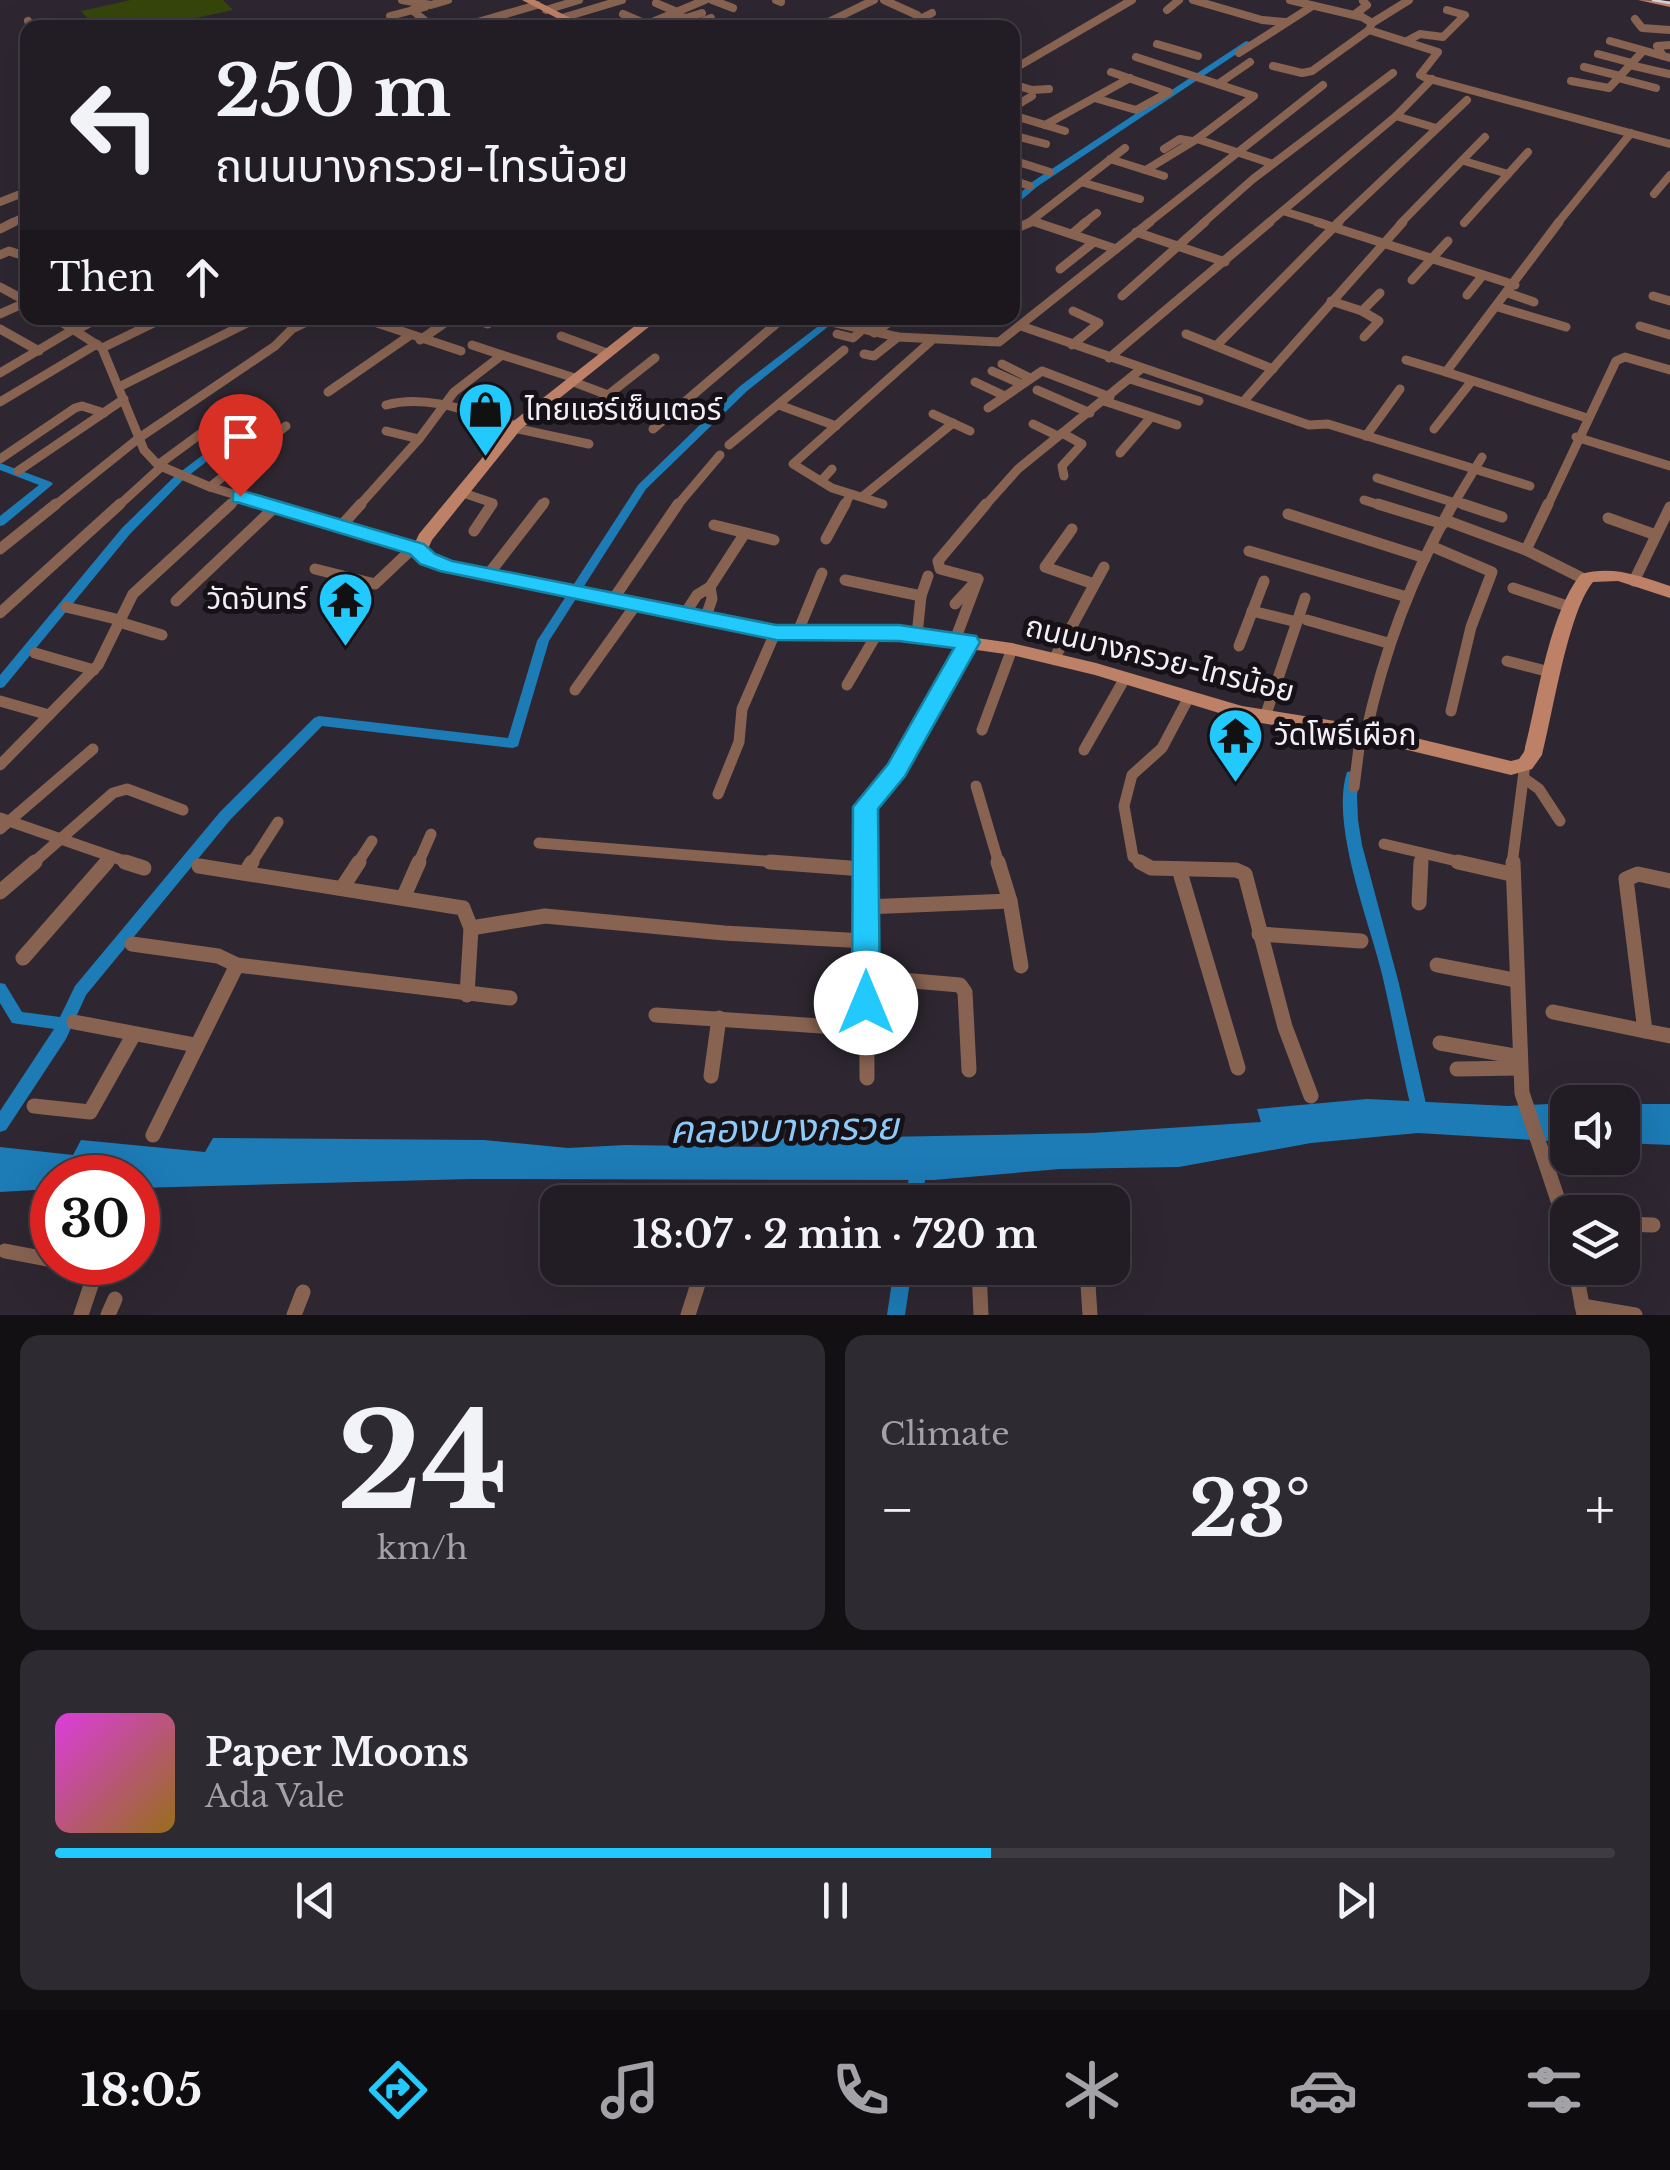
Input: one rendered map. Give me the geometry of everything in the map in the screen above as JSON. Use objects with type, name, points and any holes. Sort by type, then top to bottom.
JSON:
[{"type":"main road","points":[[1642,0],[1670,4]]},
{"type":"main road","points":[[536,5],[565,20]]},
{"type":"main road","points":[[415,548],[515,427],[644,325]]},
{"type":"main road","name":"ถนนบางกรวย-ไทรน้อย","points":[[415,548],[437,563],[487,576],[776,632],[878,632],[1012,649],[1264,717],[1363,732],[1525,771]]},
{"type":"main road","points":[[1525,771],[1570,608],[1584,579],[1604,575],[1670,592]]},
{"type":"street","points":[[402,0],[431,5]]},
{"type":"street","points":[[390,16],[448,0]]},
{"type":"street","points":[[484,20],[536,5],[578,0]]},
{"type":"street","points":[[565,20],[622,0]]},
{"type":"street","points":[[657,20],[708,0],[733,8]]},
{"type":"street","points":[[832,20],[874,0]]},
{"type":"street","points":[[884,0],[917,15]]},
{"type":"street","points":[[1020,65],[1132,0]]},
{"type":"street","points":[[1166,10],[1179,0]]},
{"type":"street","points":[[1192,0],[1262,20],[1284,22]]},
{"type":"street","points":[[1290,0],[1354,14],[1370,27],[1438,52],[1420,75],[1432,80],[1670,144]]},
{"type":"street","points":[[1322,9],[1335,0]]},
{"type":"street","points":[[1273,66],[1302,73],[1312,71],[1408,0]]},
{"type":"street","points":[[1354,14],[1367,5],[1363,1]]},
{"type":"street","points":[[656,3],[686,18],[702,13]]},
{"type":"street","points":[[1238,53],[1310,7]]},
{"type":"street","points":[[412,10],[424,20]]},
{"type":"street","points":[[1407,41],[1420,34],[1442,38],[1465,15],[1447,10]]},
{"type":"street","points":[[917,20],[932,13]]},
{"type":"street","points":[[622,14],[632,20]]},
{"type":"street","points":[[706,20],[711,18]]},
{"type":"street","points":[[1635,19],[1642,28],[1670,30]]},
{"type":"street","points":[[1628,45],[1637,33]]},
{"type":"street","points":[[1610,41],[1667,57]]},
{"type":"street","points":[[1157,44],[1202,53],[1178,70]]},
{"type":"street","points":[[1667,57],[1657,46],[1670,45]]},
{"type":"street","points":[[1571,82],[1605,90],[1643,51]]},
{"type":"street","points":[[1598,54],[1669,74]]},
{"type":"street","points":[[1136,57],[1253,97],[1146,170]]},
{"type":"street","points":[[1218,84],[1250,62]]},
{"type":"street","points":[[1584,67],[1656,88]]},
{"type":"street","points":[[1098,99],[1136,110],[1170,92],[1111,72]]},
{"type":"street","points":[[1122,296],[1273,164],[1393,73]]},
{"type":"street","points":[[1044,124],[1074,106],[1098,99],[1130,78]]},
{"type":"street","points":[[1109,358],[1396,116],[1432,80]]},
{"type":"street","points":[[835,325],[853,338],[862,330],[931,341],[1002,341],[1236,151],[1324,85]]},
{"type":"street","points":[[1020,86],[1049,89]]},
{"type":"street","points":[[1020,106],[1032,96]]},
{"type":"street","points":[[1216,346],[1332,227],[1467,100]]},
{"type":"street","points":[[1020,116],[1065,131]]},
{"type":"street","points":[[1396,116],[1436,128]]},
{"type":"street","points":[[1020,127],[1029,120]]},
{"type":"street","points":[[1446,372],[1508,294],[1564,214],[1631,133]]},
{"type":"street","points":[[1020,136],[1046,144]]},
{"type":"street","points":[[1243,402],[1382,243],[1485,138]]},
{"type":"street","points":[[1164,148],[1180,139],[1194,140],[1273,164]]},
{"type":"street","points":[[1020,226],[1125,148]]},
{"type":"street","points":[[1464,222],[1528,152]]},
{"type":"street","points":[[1110,159],[1164,176]]},
{"type":"street","points":[[1464,161],[1508,174]]},
{"type":"street","points":[[1020,163],[1050,172]]},
{"type":"street","points":[[1654,194],[1666,186],[1670,175]]},
{"type":"street","points":[[1081,182],[1140,200]]},
{"type":"street","points":[[1020,183],[1030,186]]},
{"type":"street","points":[[1283,212],[1515,284]]},
{"type":"street","points":[[1072,234],[1097,213]]},
{"type":"street","points":[[1032,221],[1116,249]]},
{"type":"street","points":[[1136,232],[1225,262]]},
{"type":"street","points":[[1412,280],[1448,241]]},
{"type":"street","points":[[1060,268],[1094,242]]},
{"type":"street","points":[[1466,295],[1483,275]]},
{"type":"street","points":[[1362,312],[1380,293]]},
{"type":"street","points":[[1508,294],[1534,302]]},
{"type":"street","points":[[1652,296],[1670,301]]},
{"type":"street","points":[[1330,302],[1379,321],[1364,337]]},
{"type":"street","points":[[1498,307],[1566,327]]},
{"type":"street","points":[[1072,345],[1099,323],[1073,311]]},
{"type":"street","points":[[68,325],[100,346],[139,438],[148,456],[160,466],[210,487],[415,548]]},
{"type":"street","points":[[0,373],[84,325]]},
{"type":"street","points":[[0,402],[100,346],[148,325]]},
{"type":"street","points":[[119,387],[243,325]]},
{"type":"street","points":[[0,549],[139,438],[300,325]]},
{"type":"street","points":[[382,325],[461,352]]},
{"type":"street","points":[[328,392],[439,325]]},
{"type":"street","points":[[653,429],[775,325]]},
{"type":"street","points":[[874,332],[884,325]]},
{"type":"street","points":[[1021,326],[1309,425],[1333,426],[1530,486]]},
{"type":"street","points":[[1640,326],[1670,335]]},
{"type":"street","points":[[0,329],[39,350]]},
{"type":"street","points":[[1186,334],[1273,369]]},
{"type":"street","points":[[561,336],[607,353]]},
{"type":"street","points":[[864,354],[874,356],[898,337]]},
{"type":"street","points":[[884,504],[821,481],[792,464],[931,341]]},
{"type":"street","points":[[472,345],[608,395]]},
{"type":"street","points":[[730,445],[844,350]]},
{"type":"street","points":[[342,526],[419,439],[442,406],[502,354]]},
{"type":"street","points":[[585,414],[655,358]]},
{"type":"street","points":[[1526,550],[1576,437],[1618,358],[1670,370]]},
{"type":"street","points":[[1406,360],[1587,418]]},
{"type":"street","points":[[1002,364],[1026,381]]},
{"type":"street","points":[[978,579],[940,569],[940,556],[997,488],[1141,369]]},
{"type":"street","points":[[992,370],[1026,381]]},
{"type":"street","points":[[988,408],[1043,371],[1177,426]]},
{"type":"street","points":[[1130,379],[1199,401]]},
{"type":"street","points":[[976,382],[1005,396]]},
{"type":"street","points":[[1434,429],[1471,382]]},
{"type":"street","points":[[1366,436],[1400,388]]},
{"type":"street","points":[[1037,390],[1090,412]]},
{"type":"street","points":[[18,471],[124,399]]},
{"type":"street","points":[[386,405],[406,400],[442,406],[589,444]]},
{"type":"street","points":[[0,613],[160,466],[241,404]]},
{"type":"street","points":[[779,405],[836,426]]},
{"type":"street","points":[[0,459],[75,408],[82,406],[104,413]]},
{"type":"street","points":[[933,414],[970,430]]},
{"type":"street","points":[[1120,453],[1151,417]]},
{"type":"street","points":[[826,539],[856,496],[953,423]]},
{"type":"street","points":[[1033,424],[1082,444],[1062,466],[1064,476]]},
{"type":"street","points":[[210,487],[286,426]]},
{"type":"street","points":[[386,431],[419,439]]},
{"type":"street","points":[[1576,437],[1670,466]]},
{"type":"street","points":[[612,601],[682,500],[720,455]]},
{"type":"street","points":[[1354,787],[1363,732],[1388,643],[1424,558],[1482,457]]},
{"type":"street","points":[[821,481],[832,469]]},
{"type":"street","points":[[1377,478],[1502,517]]},
{"type":"street","points":[[463,493],[494,503],[474,531]]},
{"type":"street","points":[[0,765],[94,670],[134,594],[240,496]]},
{"type":"street","points":[[1364,500],[1526,550],[1584,579]]},
{"type":"street","points":[[487,576],[545,502]]},
{"type":"street","points":[[1634,581],[1670,506]]},
{"type":"street","points":[[176,601],[275,507]]},
{"type":"street","points":[[1288,514],[1424,558]]},
{"type":"street","points":[[1608,518],[1656,535]]},
{"type":"street","points":[[714,525],[774,540]]},
{"type":"street","points":[[1072,528],[1045,567],[1094,584]]},
{"type":"street","points":[[684,615],[697,595],[710,587],[745,533]]},
{"type":"street","points":[[1431,546],[1492,572],[1471,627],[1450,711]]},
{"type":"street","points":[[315,569],[375,584],[415,548]]},
{"type":"street","points":[[1249,551],[1407,597]]},
{"type":"street","points":[[1054,658],[1104,566]]},
{"type":"street","points":[[797,634],[822,573]]},
{"type":"street","points":[[917,635],[921,596],[928,576]]},
{"type":"street","points":[[954,604],[978,579]]},
{"type":"street","points":[[867,1078],[863,869],[866,807],[896,770],[962,641],[978,579]]},
{"type":"street","points":[[845,580],[921,596]]},
{"type":"street","points":[[1239,646],[1264,582]]},
{"type":"street","points":[[706,619],[712,599],[710,587]]},
{"type":"street","points":[[1513,588],[1570,608]]},
{"type":"street","points":[[1264,717],[1302,621],[1305,598]]},
{"type":"street","points":[[575,690],[635,606]]},
{"type":"street","points":[[66,607],[162,635]]},
{"type":"street","points":[[1252,611],[1388,643]]},
{"type":"street","points":[[718,794],[739,742],[742,710],[776,632]]},
{"type":"street","points":[[847,685],[878,632]]},
{"type":"street","points":[[982,730],[1012,649]]},
{"type":"street","points":[[36,653],[94,670]]},
{"type":"street","points":[[1507,661],[1554,673]]},
{"type":"street","points":[[1084,750],[1125,678]]},
{"type":"street","points":[[1188,696],[1162,748],[1136,768],[1124,806],[1135,860],[1151,868],[1243,872],[1285,1028],[1311,1096]]},
{"type":"street","points":[[0,701],[49,715]]},
{"type":"street","points":[[3,823],[94,749]]},
{"type":"street","points":[[1525,771],[1560,820]]},
{"type":"street","points":[[1525,771],[1512,874],[1522,1093],[1555,1195]]},
{"type":"street","points":[[976,786],[1010,901],[1021,966]]},
{"type":"street","points":[[0,892],[120,790],[184,810]]},
{"type":"street","points":[[245,873],[278,822]]},
{"type":"street","points":[[3,823],[144,868]]},
{"type":"street","points":[[403,898],[431,834]]},
{"type":"street","points":[[342,888],[372,842]]},
{"type":"street","points":[[539,843],[863,869]]},
{"type":"street","points":[[1384,844],[1512,874]]},
{"type":"street","points":[[1419,904],[1421,853]]},
{"type":"street","points":[[22,958],[111,857]]},
{"type":"street","points":[[199,866],[462,908],[470,928],[467,995]]},
{"type":"street","points":[[1179,869],[1238,1068]]},
{"type":"street","points":[[1645,1031],[1626,879],[1638,874],[1670,881]]},
{"type":"street","points":[[866,907],[1010,901]]},
{"type":"street","points":[[470,928],[545,916],[724,933],[865,941]]},
{"type":"street","points":[[1260,934],[1361,941]]},
{"type":"street","points":[[132,944],[218,956],[237,966],[510,998]]},
{"type":"street","points":[[1437,965],[1514,980]]},
{"type":"street","points":[[153,1134],[237,966]]},
{"type":"street","points":[[866,978],[960,985],[965,992],[969,1070]]},
{"type":"street","points":[[1553,1012],[1670,1036]]},
{"type":"street","points":[[656,1015],[865,1029]]},
{"type":"street","points":[[711,1076],[720,1018]]},
{"type":"street","points":[[74,1022],[195,1045]]},
{"type":"street","points":[[34,1106],[90,1112],[134,1034]]},
{"type":"street","points":[[1440,1043],[1520,1063]]},
{"type":"street","points":[[1456,1068],[1520,1063]]},
{"type":"street","points":[[1640,1225],[1653,1225]]},
{"type":"street","points":[[4,1251],[30,1256]]},
{"type":"street","points":[[82,1315],[91,1285]]},
{"type":"street","points":[[688,1315],[698,1285]]},
{"type":"street","points":[[980,1285],[981,1315]]},
{"type":"street","points":[[1088,1285],[1090,1315]]},
{"type":"street","points":[[1578,1285],[1583,1310],[1635,1315]]},
{"type":"street","points":[[294,1315],[303,1292]]},
{"type":"green space","points":[[131,0],[223,0],[233,10],[187,20],[89,20],[81,11]]},
{"type":"water","points":[[1367,1099],[1508,1106],[1550,1104],[1550,1141],[1418,1133],[1311,1143],[1179,1167],[1060,1169],[934,1180],[470,1179],[160,1187],[160,1155],[73,1155],[81,1140],[205,1152],[213,1138],[484,1140],[568,1148],[769,1147],[771,1139],[1092,1133],[1261,1122],[1257,1109]]},
{"type":"water","points":[[1640,1104],[1670,1104],[1670,1145],[1640,1144]]},
{"type":"water","points":[[0,1147],[73,1155],[30,1155],[30,1190],[0,1192]]},
{"type":"waterway","points":[[1020,198],[1035,184],[1249,43]]},
{"type":"waterway","points":[[65,1024],[80,991],[225,816],[319,721],[513,743],[543,641],[642,487],[743,389],[825,325]]},
{"type":"waterway","points":[[0,684],[126,531],[179,478],[261,414]]},
{"type":"waterway","points":[[0,466],[47,484],[0,522]]},
{"type":"waterway","points":[[1352,776],[1355,845],[1392,984],[1421,1117]]},
{"type":"waterway","points":[[0,989],[17,1018],[65,1024]]},
{"type":"waterway","points":[[0,1125],[65,1024]]},
{"type":"waterway","points":[[916,1185],[919,1165]]},
{"type":"waterway","points":[[896,1315],[900,1285]]},
{"type":"railway","points":[[1653,0],[1670,3]]},
{"type":"place","name":"ไทยแฮร์เซ็นเตอร์","points":[[486,459]]},
{"type":"place","name":"วัดจันทร์","points":[[346,648]]},
{"type":"place","name":"วัดโพธิ์เผือก","points":[[1235,784]]},
{"type":"route","points":[[240,496],[417,549],[428,559],[447,566],[563,592],[776,632],[899,633],[968,642],[896,770],[874,794],[864,814],[866,1003]]},
{"type":"water label","name":"คลองบางกรวย","points":[[784,1128]]}]
